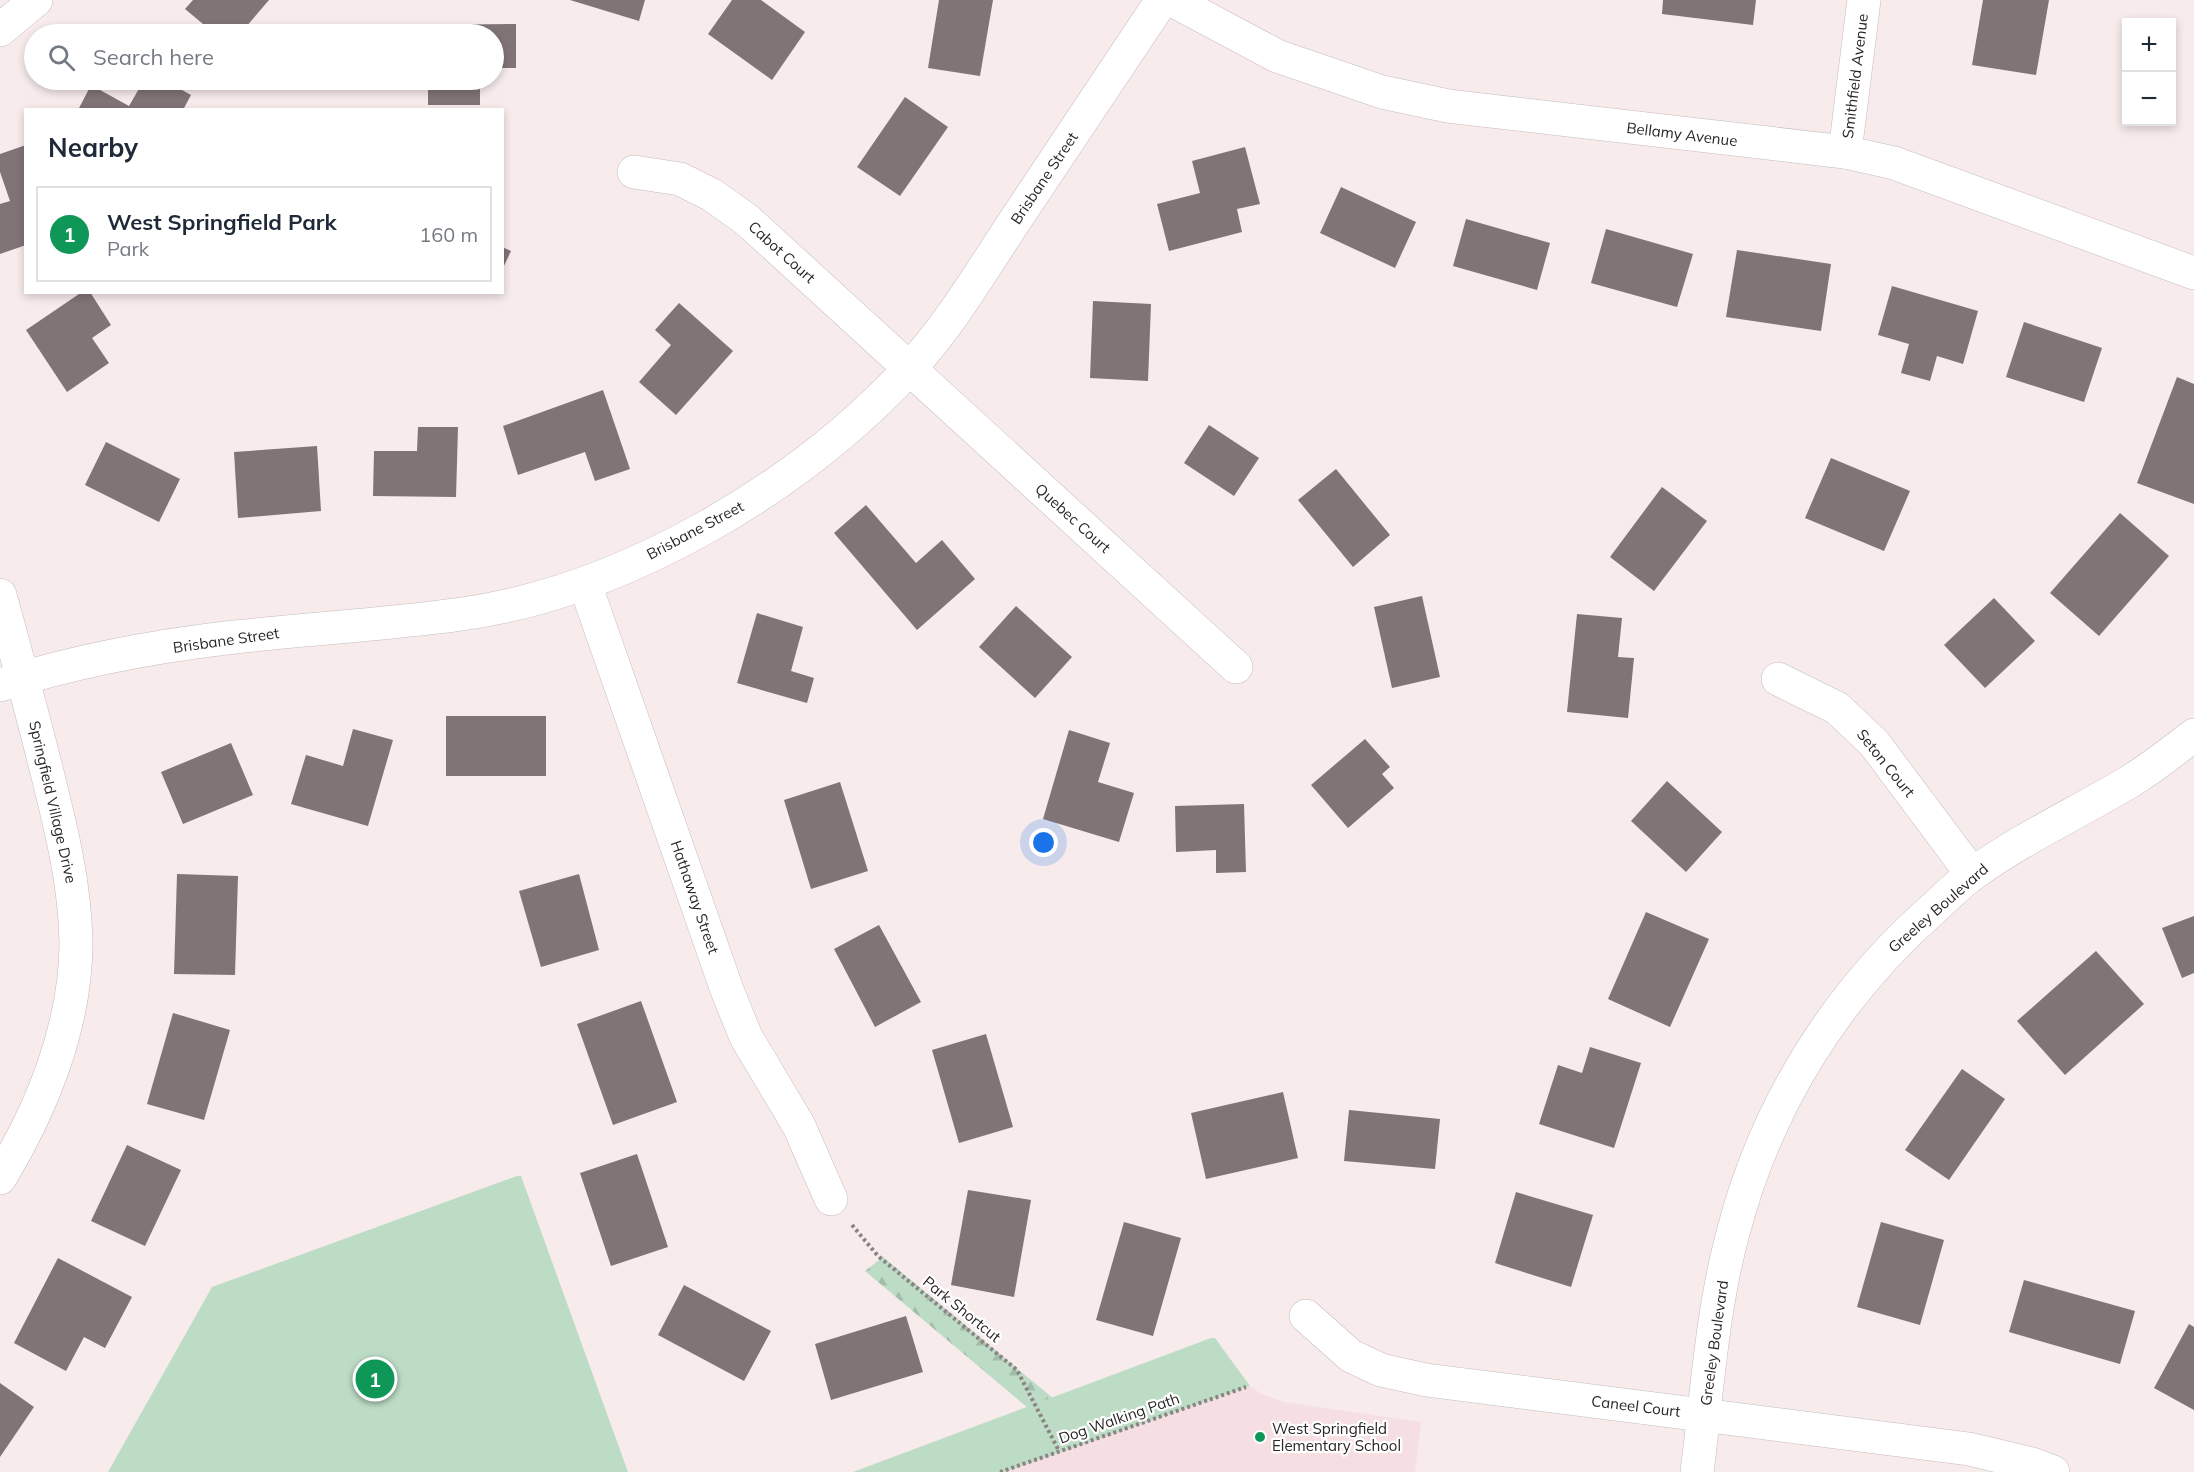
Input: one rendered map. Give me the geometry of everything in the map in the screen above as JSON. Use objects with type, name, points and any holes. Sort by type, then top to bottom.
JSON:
[{"type":"street","points":[[0,30],[36,0]]},
{"type":"street","name":"Brisbane Street","points":[[12,681],[113,657],[221,638],[464,614],[534,600],[585,584],[627,566],[722,518],[765,491],[847,427],[909,369],[956,309],[1162,0]]},
{"type":"street","name":"Bellamy Avenue","points":[[1172,0],[1277,56],[1382,92],[1448,106],[1845,152],[1894,163],[2194,273]]},
{"type":"street","name":"Smithfield Avenue","points":[[1845,152],[1864,0]]},
{"type":"street","name":"Cabot Court","points":[[634,172],[680,179],[712,195],[747,219],[909,369]]},
{"type":"street","name":"Quebec Court","points":[[909,369],[1236,667]]},
{"type":"street","name":"Hathaway Street","points":[[585,584],[727,990],[746,1037],[800,1126],[831,1200]]},
{"type":"street","name":"Springfield Village Drive","points":[[0,595],[12,681],[67,860],[73,892],[76,944],[70,996],[59,1046],[40,1100],[0,1178]]},
{"type":"street","name":"Seton Court","points":[[1778,679],[1837,708],[1874,743],[1972,874]]},
{"type":"street","name":"Greeley Boulevard","points":[[1697,1472],[1716,1317],[1732,1234],[1755,1161],[1785,1096],[1829,1023],[1899,938],[1972,874],[2026,838],[2128,783],[2194,735]]},
{"type":"street","name":"Caneel Court","points":[[1306,1316],[1351,1356],[1382,1370],[1426,1380],[1969,1449],[2053,1472]]},
{"type":"path","name":"Park Shortcut","points":[[831,1200],[878,1256],[1017,1370],[1059,1451]]},
{"type":"path","name":"Dog Walking Path","points":[[1000,1472],[1246,1387]]},
{"type":"shaded area","name":"West Springfield Elementary School","points":[[1250,1386],[1261,1394],[1284,1402],[1421,1422],[1415,1472],[1000,1472]]},
{"type":"green space","points":[[521,1176],[628,1472],[108,1472],[212,1287]]},
{"type":"green space","points":[[883,1257],[1054,1399],[1028,1408],[865,1271]]},
{"type":"green space","points":[[1215,1338],[1250,1386],[1004,1472],[853,1472]]},
{"type":"building","points":[[193,0],[269,0],[249,24],[203,24],[185,9]]},
{"type":"building","points":[[570,0],[645,0],[639,21]]},
{"type":"building","points":[[732,0],[761,0],[805,32],[772,80],[708,34]]},
{"type":"building","points":[[939,0],[993,0],[980,76],[928,68]]},
{"type":"building","points":[[1663,0],[1756,0],[1753,25],[1662,14]]},
{"type":"building","points":[[1983,0],[2049,0],[2036,75],[1972,65]]},
{"type":"building","points":[[504,24],[516,24],[516,68],[504,68]]},
{"type":"building","points":[[88,90],[100,90],[129,106],[138,90],[182,90],[191,95],[184,108],[79,108]]},
{"type":"building","points":[[428,90],[480,90],[480,105],[428,105]]},
{"type":"building","points":[[905,97],[948,127],[900,196],[857,167]]},
{"type":"building","points":[[24,146],[24,246],[0,254],[0,204],[10,201],[0,172],[0,154]]},
{"type":"building","points":[[1245,147],[1260,204],[1237,209],[1242,232],[1169,251],[1157,204],[1200,193],[1192,161]]},
{"type":"building","points":[[1341,187],[1416,222],[1395,268],[1320,233]]},
{"type":"building","points":[[1466,219],[1550,243],[1537,290],[1453,266]]},
{"type":"building","points":[[1606,229],[1693,254],[1677,307],[1591,283]]},
{"type":"building","points":[[504,248],[511,251],[504,266]]},
{"type":"building","points":[[1737,250],[1831,264],[1821,331],[1726,317]]},
{"type":"building","points":[[1892,286],[1978,311],[1963,364],[1937,356],[1930,381],[1901,373],[1909,344],[1878,335]]},
{"type":"building","points":[[79,294],[91,294],[111,325],[92,338],[109,363],[67,392],[26,330]]},
{"type":"building","points":[[1093,301],[1151,304],[1148,381],[1090,378]]},
{"type":"building","points":[[679,303],[733,351],[676,415],[639,382],[671,345],[655,330]]},
{"type":"building","points":[[2024,322],[2102,348],[2084,402],[2006,377]]},
{"type":"building","points":[[2177,377],[2194,384],[2194,504],[2137,483]]},
{"type":"building","points":[[603,390],[630,469],[595,481],[585,452],[518,475],[503,426]]},
{"type":"building","points":[[1209,425],[1259,458],[1234,496],[1184,463]]},
{"type":"building","points":[[418,427],[458,427],[456,497],[373,496],[374,451],[417,451]]},
{"type":"building","points":[[106,442],[180,479],[159,522],[85,485]]},
{"type":"building","points":[[317,446],[321,511],[238,518],[234,452]]},
{"type":"building","points":[[1831,458],[1910,491],[1884,551],[1805,518]]},
{"type":"building","points":[[1336,469],[1390,535],[1353,567],[1298,500]]},
{"type":"building","points":[[1662,487],[1707,521],[1654,591],[1610,557]]},
{"type":"building","points":[[866,505],[916,563],[942,540],[975,579],[917,630],[834,533]]},
{"type":"building","points":[[2120,513],[2169,556],[2099,636],[2050,593]]},
{"type":"building","points":[[1422,596],[1440,677],[1392,688],[1374,607]]},
{"type":"building","points":[[1994,598],[2035,641],[1985,688],[1944,645]]},
{"type":"building","points":[[1016,606],[1072,657],[1035,698],[979,647]]},
{"type":"building","points":[[757,613],[803,627],[791,671],[814,678],[807,703],[737,683]]},
{"type":"building","points":[[1577,614],[1622,618],[1618,657],[1634,658],[1628,718],[1567,712]]},
{"type":"building","points":[[446,716],[546,716],[546,776],[446,776]]},
{"type":"building","points":[[353,729],[393,740],[368,826],[291,804],[306,755],[343,766]]},
{"type":"building","points":[[1069,730],[1110,743],[1098,782],[1134,793],[1119,842],[1043,819]]},
{"type":"building","points":[[1365,739],[1390,767],[1382,774],[1394,788],[1348,828],[1311,785]]},
{"type":"building","points":[[231,743],[253,795],[183,824],[161,772]]},
{"type":"building","points":[[1667,781],[1722,832],[1686,872],[1631,821]]},
{"type":"building","points":[[840,782],[868,871],[811,889],[784,800]]},
{"type":"building","points":[[1244,804],[1246,872],[1216,873],[1216,850],[1176,852],[1175,806]]},
{"type":"building","points":[[177,874],[238,876],[235,975],[174,974]]},
{"type":"building","points":[[579,874],[599,950],[541,967],[519,891]]},
{"type":"building","points":[[1646,912],[1709,939],[1670,1027],[1608,999]]},
{"type":"building","points":[[2194,916],[2194,973],[2182,978],[2162,928]]},
{"type":"building","points":[[879,925],[921,1002],[875,1027],[834,949]]},
{"type":"building","points":[[2096,951],[2144,1004],[2065,1075],[2017,1021]]},
{"type":"building","points":[[641,1001],[677,1102],[613,1125],[577,1024]]},
{"type":"building","points":[[173,1013],[230,1030],[204,1120],[147,1104]]},
{"type":"building","points":[[986,1034],[1013,1127],[959,1143],[932,1050]]},
{"type":"building","points":[[1590,1047],[1641,1063],[1614,1148],[1539,1124],[1558,1065],[1582,1073]]},
{"type":"building","points":[[1962,1069],[2005,1099],[1949,1180],[1905,1150]]},
{"type":"building","points":[[1283,1092],[1298,1158],[1206,1179],[1191,1113]]},
{"type":"building","points":[[1349,1110],[1440,1119],[1435,1169],[1344,1161]]},
{"type":"building","points":[[127,1145],[181,1170],[145,1246],[91,1221]]},
{"type":"building","points":[[637,1154],[668,1247],[611,1266],[580,1173]]},
{"type":"building","points":[[968,1190],[1031,1200],[1014,1297],[951,1285]]},
{"type":"building","points":[[1516,1192],[1593,1215],[1571,1287],[1495,1263]]},
{"type":"building","points":[[1124,1222],[1181,1238],[1153,1336],[1096,1320]]},
{"type":"building","points":[[1881,1222],[1944,1240],[1920,1325],[1857,1307]]},
{"type":"building","points":[[58,1258],[132,1297],[105,1348],[84,1337],[66,1371],[14,1343]]},
{"type":"building","points":[[2024,1280],[2135,1311],[2120,1364],[2009,1332]]},
{"type":"building","points":[[684,1285],[771,1331],[744,1381],[658,1335]]},
{"type":"building","points":[[906,1316],[923,1372],[831,1400],[815,1344]]},
{"type":"building","points":[[2189,1324],[2194,1327],[2194,1410],[2154,1388]]},
{"type":"building","points":[[0,1383],[34,1407],[0,1457]]},
{"type":"place","name":"West Springfield Park","points":[[375,1379]]},
{"type":"place","name":"West Springfield Elementary School","points":[[1260,1437]]}]
